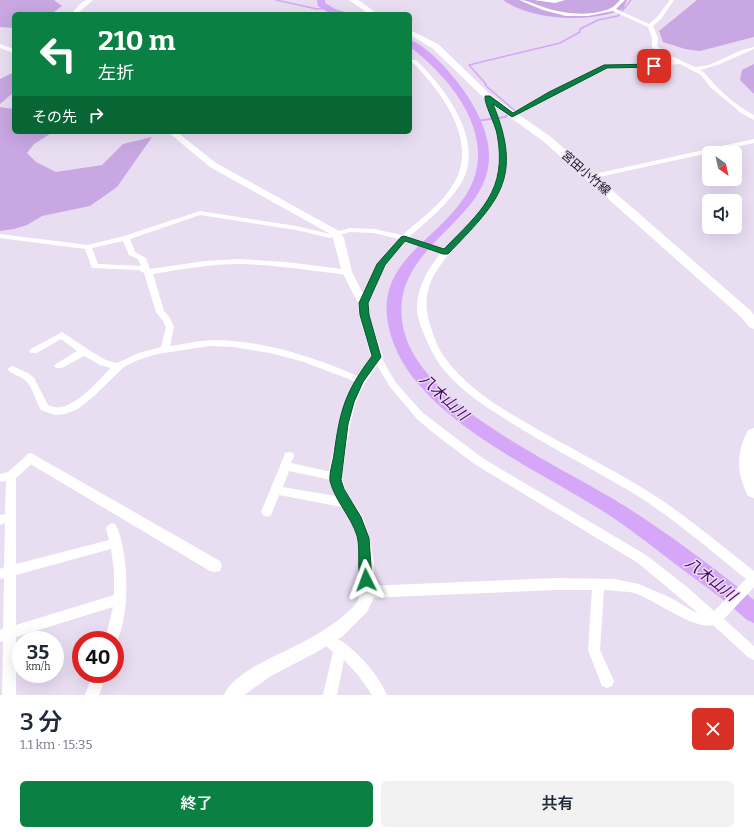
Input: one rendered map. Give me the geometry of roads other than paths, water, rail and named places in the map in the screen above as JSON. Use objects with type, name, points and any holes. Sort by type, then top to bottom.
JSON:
[{"type":"main road","points":[[354,0],[371,12]]},
{"type":"main road","name":"宮田小竹線","points":[[412,33],[435,46],[450,58],[488,97],[547,139],[746,314],[754,324]]},
{"type":"main road","points":[[754,434],[745,466],[749,483],[754,491]]},
{"type":"street","points":[[76,12],[82,5],[90,0]]},
{"type":"street","points":[[521,0],[564,15],[593,15],[613,9],[623,0]]},
{"type":"street","points":[[536,0],[554,2],[563,0]]},
{"type":"street","points":[[650,26],[659,18],[672,0]]},
{"type":"street","points":[[613,9],[650,26],[655,38],[654,46],[679,63],[694,69],[709,79],[713,87],[741,111],[754,118]]},
{"type":"street","points":[[2,48],[12,50]]},
{"type":"street","points":[[694,69],[715,66],[724,62],[737,52],[752,48]]},
{"type":"street","points":[[363,303],[381,264],[404,238],[443,202],[459,182],[466,164],[467,152],[465,137],[448,103],[437,86],[414,61]]},
{"type":"street","points":[[512,115],[551,93],[606,66],[679,63]]},
{"type":"street","points":[[366,592],[528,585],[614,584],[635,588],[667,602],[690,616],[707,621],[717,618],[754,578],[675,515],[638,490],[480,399],[442,361],[432,344],[423,318],[421,304],[432,271],[446,253],[482,214],[492,200],[500,183],[504,153],[503,145],[498,124],[488,97]]},
{"type":"street","points":[[174,134],[213,165],[336,233],[346,272],[363,303],[364,315],[377,357],[393,385],[420,416],[480,462],[642,559],[717,618],[754,654]]},
{"type":"street","points":[[590,177],[754,141]]},
{"type":"street","points":[[0,236],[88,247],[126,238],[200,213],[296,228],[330,236],[349,230],[374,232],[404,238],[446,253]]},
{"type":"street","points":[[126,238],[132,253],[142,258],[160,312],[167,320],[170,327],[165,350]]},
{"type":"street","points":[[88,247],[95,266],[147,271],[191,264],[225,262],[262,263],[346,272]]},
{"type":"street","points":[[34,351],[62,335],[83,352],[109,365],[118,367]]},
{"type":"street","points":[[12,369],[30,379],[41,403],[45,408],[55,410],[67,408],[80,402],[118,367],[140,355],[215,343],[251,347],[329,367],[359,380]]},
{"type":"street","points":[[59,366],[83,352]]},
{"type":"street","points":[[232,695],[250,679],[326,639],[352,618],[363,605],[366,592],[366,568],[363,538],[358,520],[339,490],[336,477],[343,424],[349,402],[359,380],[377,357]]},
{"type":"street","points":[[267,512],[289,456]]},
{"type":"street","points":[[9,695],[5,634],[6,477],[31,458],[215,566]]},
{"type":"street","points":[[285,466],[336,477]]},
{"type":"street","points":[[276,490],[347,503]]},
{"type":"street","points":[[112,528],[116,542],[122,583],[121,600],[113,631]]},
{"type":"street","points":[[6,573],[116,542]]},
{"type":"street","points":[[598,584],[594,650],[607,681]]},
{"type":"street","points":[[5,634],[121,600]]},
{"type":"street","points":[[326,639],[344,650],[365,671],[380,695]]},
{"type":"street","points":[[330,695],[338,656],[344,650]]},
{"type":"street","points":[[92,695],[97,683]]},
{"type":"waterway","points":[[276,0],[317,9],[327,8]]},
{"type":"waterway","name":"八木山川","points":[[321,0],[321,4],[332,11],[337,12]]},
{"type":"waterway","points":[[510,113],[514,110],[485,85],[486,84],[469,65],[560,43],[580,32],[580,29],[598,20],[618,16],[631,0]]},
{"type":"waterway","name":"八木山川","points":[[412,45],[440,68],[458,88],[469,105],[477,122],[482,140],[483,158],[480,176],[472,194],[459,212],[414,257],[407,266],[398,284],[394,304],[395,324],[407,357],[427,382],[447,403],[470,421],[519,454],[621,513],[736,597],[754,613]]},
{"type":"waterway","points":[[476,121],[505,117],[511,112]]}]
